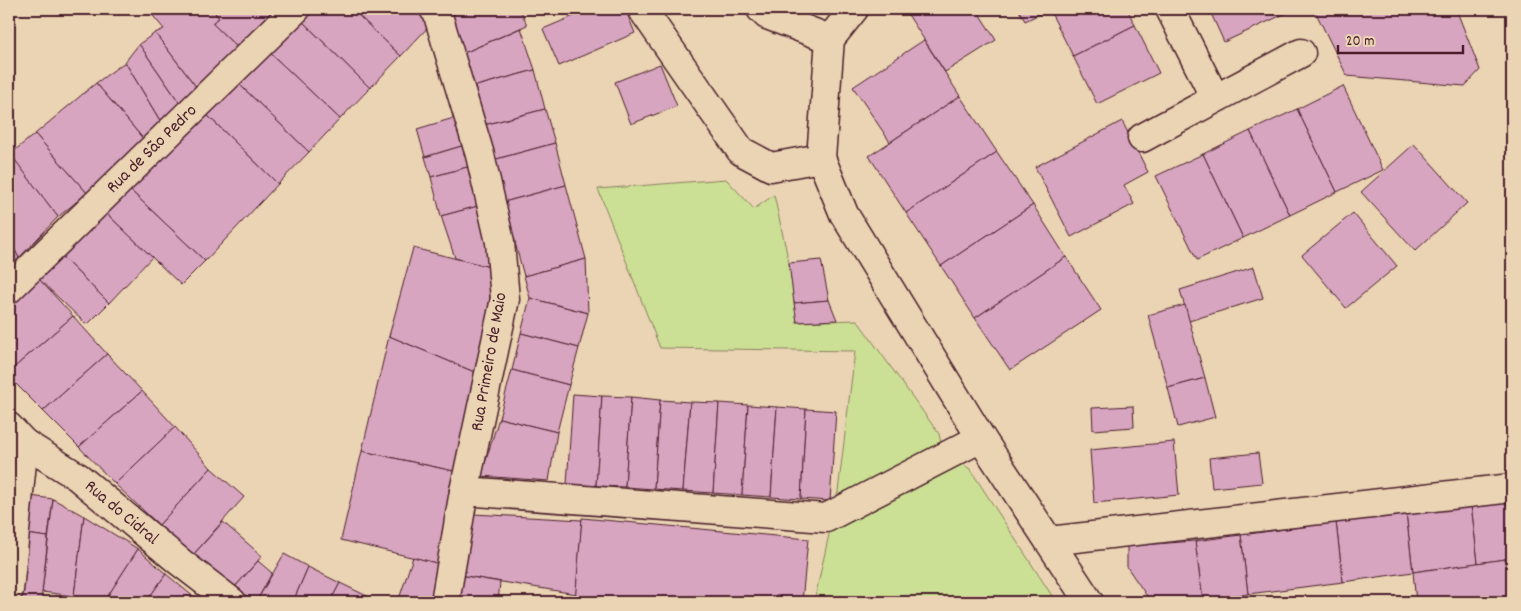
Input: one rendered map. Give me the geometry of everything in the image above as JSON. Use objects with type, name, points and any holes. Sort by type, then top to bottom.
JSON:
[{"type":"street","name":"Rua de São Pedro","points":[[9,289],[296,9]]},
{"type":"street","points":[[642,9],[741,151],[771,167],[820,158]]},
{"type":"street","points":[[760,9],[767,15],[830,39]]},
{"type":"street","points":[[854,9],[830,39],[820,158],[844,214],[981,438],[1089,602]]},
{"type":"street","points":[[1170,9],[1215,98]]},
{"type":"street","name":"Rua Primeiro de Maio","points":[[439,10],[480,155],[500,242],[505,299],[464,491],[445,602]]},
{"type":"street","points":[[1142,138],[1301,53]]},
{"type":"street","points":[[9,590],[17,435]]},
{"type":"street","name":"Rua do Cidral","points":[[17,435],[78,477],[180,562],[232,602]]},
{"type":"street","points":[[464,491],[826,518],[981,438]]},
{"type":"street","points":[[1049,541],[1512,488]]},
{"type":"green space","points":[[726,179],[754,209],[774,195],[789,263],[797,322],[857,320],[939,434],[941,443],[836,508],[855,351],[660,348],[598,189]]},
{"type":"green space","points":[[958,461],[970,469],[1056,602],[814,602],[830,530]]},
{"type":"building","points":[[155,9],[212,9],[219,18],[212,23],[237,47],[197,88],[155,33],[164,29],[149,11]]},
{"type":"building","points":[[212,9],[274,9],[237,47],[212,23],[219,18]]},
{"type":"building","points":[[310,9],[352,9],[401,56],[370,88],[300,19]]},
{"type":"building","points":[[352,9],[417,9],[432,23],[401,56]]},
{"type":"building","points":[[466,9],[520,9],[527,25],[464,53],[448,17]]},
{"type":"building","points":[[590,9],[625,9],[635,33],[559,66],[543,29]]},
{"type":"building","points":[[914,9],[976,9],[996,40],[945,72],[907,13]]},
{"type":"building","points":[[1018,9],[1050,9],[1025,21]]},
{"type":"building","points":[[1049,9],[1127,9],[1135,25],[1073,56]]},
{"type":"building","points":[[1209,9],[1295,9],[1224,42]]},
{"type":"building","points":[[1314,9],[1456,9],[1480,70],[1465,86],[1347,76]]},
{"type":"building","points":[[300,19],[370,88],[340,119],[267,50]]},
{"type":"building","points":[[1135,25],[1159,73],[1097,104],[1073,56]]},
{"type":"building","points":[[521,28],[535,70],[473,87],[464,53]]},
{"type":"building","points":[[155,33],[197,88],[181,105],[139,44]]},
{"type":"building","points":[[924,40],[960,96],[890,142],[853,87]]},
{"type":"building","points":[[139,44],[181,105],[162,124],[125,62]]},
{"type":"building","points":[[267,50],[340,119],[309,152],[237,82]]},
{"type":"building","points":[[125,62],[162,124],[145,141],[96,83]]},
{"type":"building","points":[[660,64],[677,106],[631,124],[615,82]]},
{"type":"building","points":[[535,70],[545,109],[484,125],[473,87]]},
{"type":"building","points":[[237,82],[309,152],[278,184],[205,113]]},
{"type":"building","points":[[96,83],[145,141],[87,193],[35,134]]},
{"type":"building","points":[[1343,86],[1383,170],[1337,192],[1297,109]]},
{"type":"building","points":[[960,96],[997,152],[906,213],[869,156]]},
{"type":"building","points":[[545,109],[555,143],[493,160],[484,125]]},
{"type":"building","points":[[1297,109],[1337,192],[1290,215],[1250,131]]},
{"type":"building","points":[[205,113],[278,184],[205,261],[129,189]]},
{"type":"building","points":[[457,117],[465,145],[425,157],[417,129]]},
{"type":"building","points":[[1122,121],[1148,172],[1124,185],[1134,204],[1071,237],[1035,167]]},
{"type":"building","points":[[1250,131],[1290,215],[1243,238],[1203,154]]},
{"type":"building","points":[[35,134],[87,193],[58,217],[10,154]]},
{"type":"building","points":[[555,143],[566,185],[504,202],[493,160]]},
{"type":"building","points":[[1414,144],[1467,203],[1415,251],[1361,192]]},
{"type":"building","points":[[465,145],[471,166],[431,177],[425,157]]},
{"type":"building","points":[[9,152],[58,217],[19,258],[9,239]]},
{"type":"building","points":[[997,152],[1033,205],[941,266],[906,213]]},
{"type":"building","points":[[1203,154],[1243,238],[1197,260],[1156,176]]},
{"type":"building","points":[[471,166],[482,205],[441,216],[431,177]]},
{"type":"building","points":[[566,185],[586,259],[524,276],[504,202]]},
{"type":"building","points":[[129,189],[205,261],[181,285],[105,212]]},
{"type":"building","points":[[482,205],[494,268],[455,258],[441,216]]},
{"type":"building","points":[[1033,205],[1066,257],[975,318],[941,266]]},
{"type":"building","points":[[105,212],[152,257],[109,303],[61,256]]},
{"type":"building","points":[[1353,213],[1397,266],[1346,308],[1302,255]]},
{"type":"building","points":[[9,239],[19,258],[9,267]]},
{"type":"building","points":[[413,248],[494,268],[479,374],[389,336]]},
{"type":"building","points":[[61,256],[109,303],[87,325],[39,279]]},
{"type":"building","points":[[1066,257],[1101,310],[1010,370],[975,318]]},
{"type":"building","points":[[586,259],[588,313],[530,298],[524,276]]},
{"type":"building","points":[[821,260],[829,300],[794,303],[789,263]]},
{"type":"building","points":[[1254,267],[1263,298],[1189,321],[1180,290]]},
{"type":"building","points":[[39,279],[73,316],[9,372],[9,307]]},
{"type":"building","points":[[530,298],[588,313],[579,348],[521,333]]},
{"type":"building","points":[[829,300],[837,320],[797,322],[794,303]]},
{"type":"building","points":[[1185,305],[1205,378],[1168,388],[1148,315]]},
{"type":"building","points":[[73,316],[107,354],[43,411],[9,377],[9,372]]},
{"type":"building","points":[[521,333],[579,348],[569,385],[512,370]]},
{"type":"building","points":[[389,336],[479,374],[458,472],[362,451]]},
{"type":"building","points":[[107,354],[142,391],[79,447],[43,411]]},
{"type":"building","points":[[512,370],[569,385],[557,432],[499,418]]},
{"type":"building","points":[[1205,378],[1215,417],[1178,427],[1168,388]]},
{"type":"building","points":[[142,391],[175,427],[115,484],[79,447]]},
{"type":"building","points":[[573,394],[602,396],[596,486],[567,484]]},
{"type":"building","points":[[602,396],[631,397],[625,487],[596,486]]},
{"type":"building","points":[[631,397],[660,400],[654,489],[625,487]]},
{"type":"building","points":[[660,400],[690,402],[683,491],[654,489]]},
{"type":"building","points":[[690,402],[719,403],[713,493],[683,491]]},
{"type":"building","points":[[719,403],[748,405],[742,495],[713,493]]},
{"type":"building","points":[[748,405],[777,407],[771,497],[742,495]]},
{"type":"building","points":[[1133,406],[1134,427],[1093,430],[1092,408]]},
{"type":"building","points":[[777,407],[806,409],[801,499],[771,497]]},
{"type":"building","points":[[806,409],[836,411],[830,501],[801,499]]},
{"type":"building","points":[[499,418],[557,432],[549,481],[481,476]]},
{"type":"building","points":[[175,427],[211,468],[159,525],[115,484]]},
{"type":"building","points":[[1174,442],[1179,495],[1094,503],[1090,450]]},
{"type":"building","points":[[362,451],[458,472],[440,564],[341,540]]},
{"type":"building","points":[[1258,453],[1262,483],[1212,488],[1209,458]]},
{"type":"building","points":[[211,468],[244,497],[193,555],[159,525]]},
{"type":"building","points":[[22,495],[53,499],[48,537],[18,533]]},
{"type":"building","points":[[53,499],[84,516],[74,596],[42,592]]},
{"type":"building","points":[[1512,499],[1512,558],[1478,563],[1471,505]]},
{"type":"building","points":[[1471,505],[1478,563],[1413,572],[1406,513]]},
{"type":"building","points":[[1406,513],[1413,572],[1343,582],[1336,522]]},
{"type":"building","points":[[473,514],[582,520],[576,594],[459,575]]},
{"type":"building","points":[[84,516],[138,549],[104,602],[82,602],[74,596]]},
{"type":"building","points":[[582,518],[808,539],[802,602],[575,602]]},
{"type":"building","points":[[223,522],[262,556],[234,588],[193,555]]},
{"type":"building","points":[[1336,522],[1343,582],[1248,594],[1241,535]]},
{"type":"building","points":[[18,533],[48,537],[41,602],[10,602]]},
{"type":"building","points":[[1241,535],[1248,594],[1203,600],[1195,541]]},
{"type":"building","points":[[1195,541],[1203,602],[1151,602],[1127,567],[1127,546]]},
{"type":"building","points":[[138,549],[166,574],[146,602],[104,602]]},
{"type":"building","points":[[284,554],[308,567],[293,602],[256,602]]},
{"type":"building","points":[[413,557],[440,564],[431,602],[398,602]]},
{"type":"building","points":[[1512,558],[1512,602],[1416,602],[1413,572]]},
{"type":"building","points":[[258,561],[272,573],[256,602],[234,588]]},
{"type":"building","points":[[308,567],[340,583],[330,602],[293,602]]},
{"type":"building","points":[[166,574],[195,598],[192,602],[146,602]]},
{"type":"building","points":[[459,575],[500,582],[498,602],[455,602]]},
{"type":"building","points":[[340,583],[369,597],[366,602],[330,602]]},
{"type":"building","points":[[369,597],[377,602],[366,602]]}]
